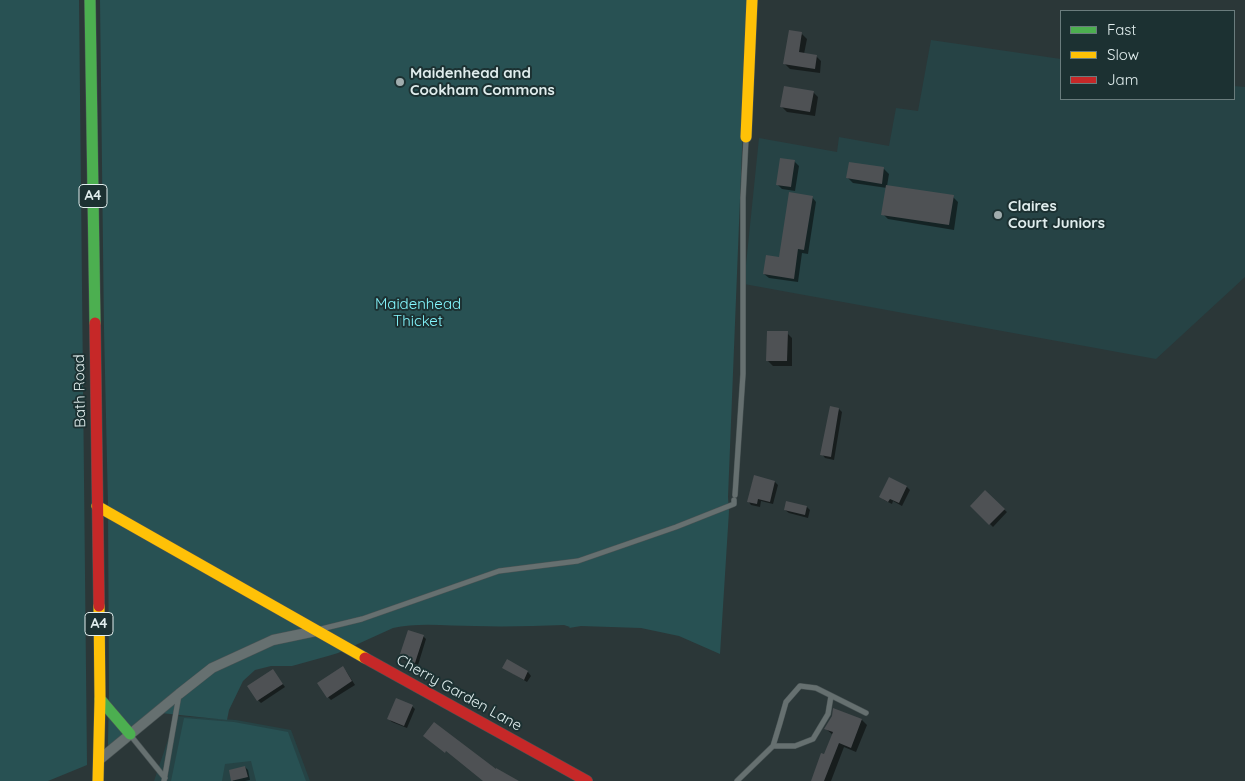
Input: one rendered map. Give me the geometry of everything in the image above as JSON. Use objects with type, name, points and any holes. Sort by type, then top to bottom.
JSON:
[{"type":"main road","name":"Bath Road","points":[[90,0],[100,698],[98,781]]},
{"type":"main road","points":[[746,138],[752,0]]},
{"type":"main road","name":"Cherry Garden Lane","points":[[97,506],[316,631],[586,781]]},
{"type":"main road","points":[[100,698],[130,734]]},
{"type":"street","points":[[99,760],[212,668],[273,640],[316,631]]},
{"type":"lane","points":[[316,631],[362,619],[499,571],[578,561],[676,527],[734,504],[743,374],[743,198],[746,138]]},
{"type":"lane","points":[[737,781],[773,746],[786,702],[800,686],[816,688],[866,713]]},
{"type":"lane","points":[[165,780],[179,694]]},
{"type":"lane","points":[[773,746],[795,746],[813,739],[828,714],[831,696]]},
{"type":"lane","points":[[130,734],[165,780]]},
{"type":"shaded area","name":"Claires Court Juniors","points":[[931,40],[1060,59],[1060,100],[1235,100],[1235,86],[1245,87],[1245,277],[1156,359],[744,284],[759,138],[837,152],[839,137],[889,146],[896,108],[918,111]]},
{"type":"shaded area","points":[[176,716],[236,720],[291,730],[310,781],[154,781]]},
{"type":"green space","points":[[0,0],[79,0],[87,765],[48,781],[0,781]]},
{"type":"green space","name":"Maidenhead Thicket","points":[[100,0],[748,0],[728,497],[729,511],[720,654],[679,636],[641,628],[581,626],[569,628],[564,625],[402,626],[393,628],[328,656],[292,666],[271,666],[255,670],[243,681],[229,710],[227,720],[161,713],[110,756],[108,744],[108,505]]},
{"type":"green space","points":[[184,718],[234,722],[288,732],[306,781],[256,781],[251,761],[225,764],[222,781],[171,781]]},
{"type":"building","points":[[789,30],[802,32],[799,52],[817,55],[815,69],[783,64]]},
{"type":"building","points":[[784,86],[814,91],[810,112],[780,107]]},
{"type":"building","points":[[780,158],[795,160],[791,187],[776,185]]},
{"type":"building","points":[[849,162],[884,167],[882,184],[846,178]]},
{"type":"building","points":[[886,185],[954,195],[949,225],[881,215]]},
{"type":"building","points":[[789,192],[813,196],[804,250],[798,249],[794,279],[763,274],[766,255],[779,257]]},
{"type":"building","points":[[767,331],[788,331],[787,361],[766,361]]},
{"type":"building","points":[[830,406],[839,408],[831,457],[820,455]]},
{"type":"building","points":[[754,475],[775,481],[770,502],[758,499],[757,504],[747,502]]},
{"type":"building","points":[[889,477],[907,486],[899,503],[890,499],[888,502],[879,497]]},
{"type":"building","points":[[985,490],[1005,509],[989,525],[970,506]]},
{"type":"building","points":[[786,501],[807,506],[805,515],[784,510]]},
{"type":"building","points":[[408,630],[424,635],[415,663],[399,657]]},
{"type":"building","points":[[507,659],[528,671],[524,680],[502,668]]},
{"type":"building","points":[[343,666],[352,681],[327,698],[317,683]]},
{"type":"building","points":[[273,669],[283,684],[257,701],[247,686]]},
{"type":"building","points":[[396,698],[413,705],[404,726],[387,719]]},
{"type":"building","points":[[833,708],[862,719],[851,748],[839,743],[824,781],[811,781],[821,753],[824,754],[833,732],[824,729],[832,716]]},
{"type":"building","points":[[434,722],[496,769],[519,781],[483,781],[446,751],[445,753],[423,736]]},
{"type":"building","points":[[245,766],[248,777],[231,781],[229,770]]},
{"type":"traffic: fast","points":[[90,0],[95,323]]},
{"type":"traffic: fast","points":[[100,699],[130,734]]},
{"type":"traffic: slow","points":[[746,137],[752,0]]},
{"type":"traffic: slow","points":[[97,506],[365,658]]},
{"type":"traffic: slow","points":[[98,781],[100,699],[99,606]]},
{"type":"traffic: jam","points":[[95,323],[99,606]]},
{"type":"traffic: jam","points":[[365,658],[587,781]]},
{"type":"place","name":"Maidenhead and Cookham Commons","points":[[400,82]]},
{"type":"place","name":"Claires Court Juniors","points":[[998,215]]}]
